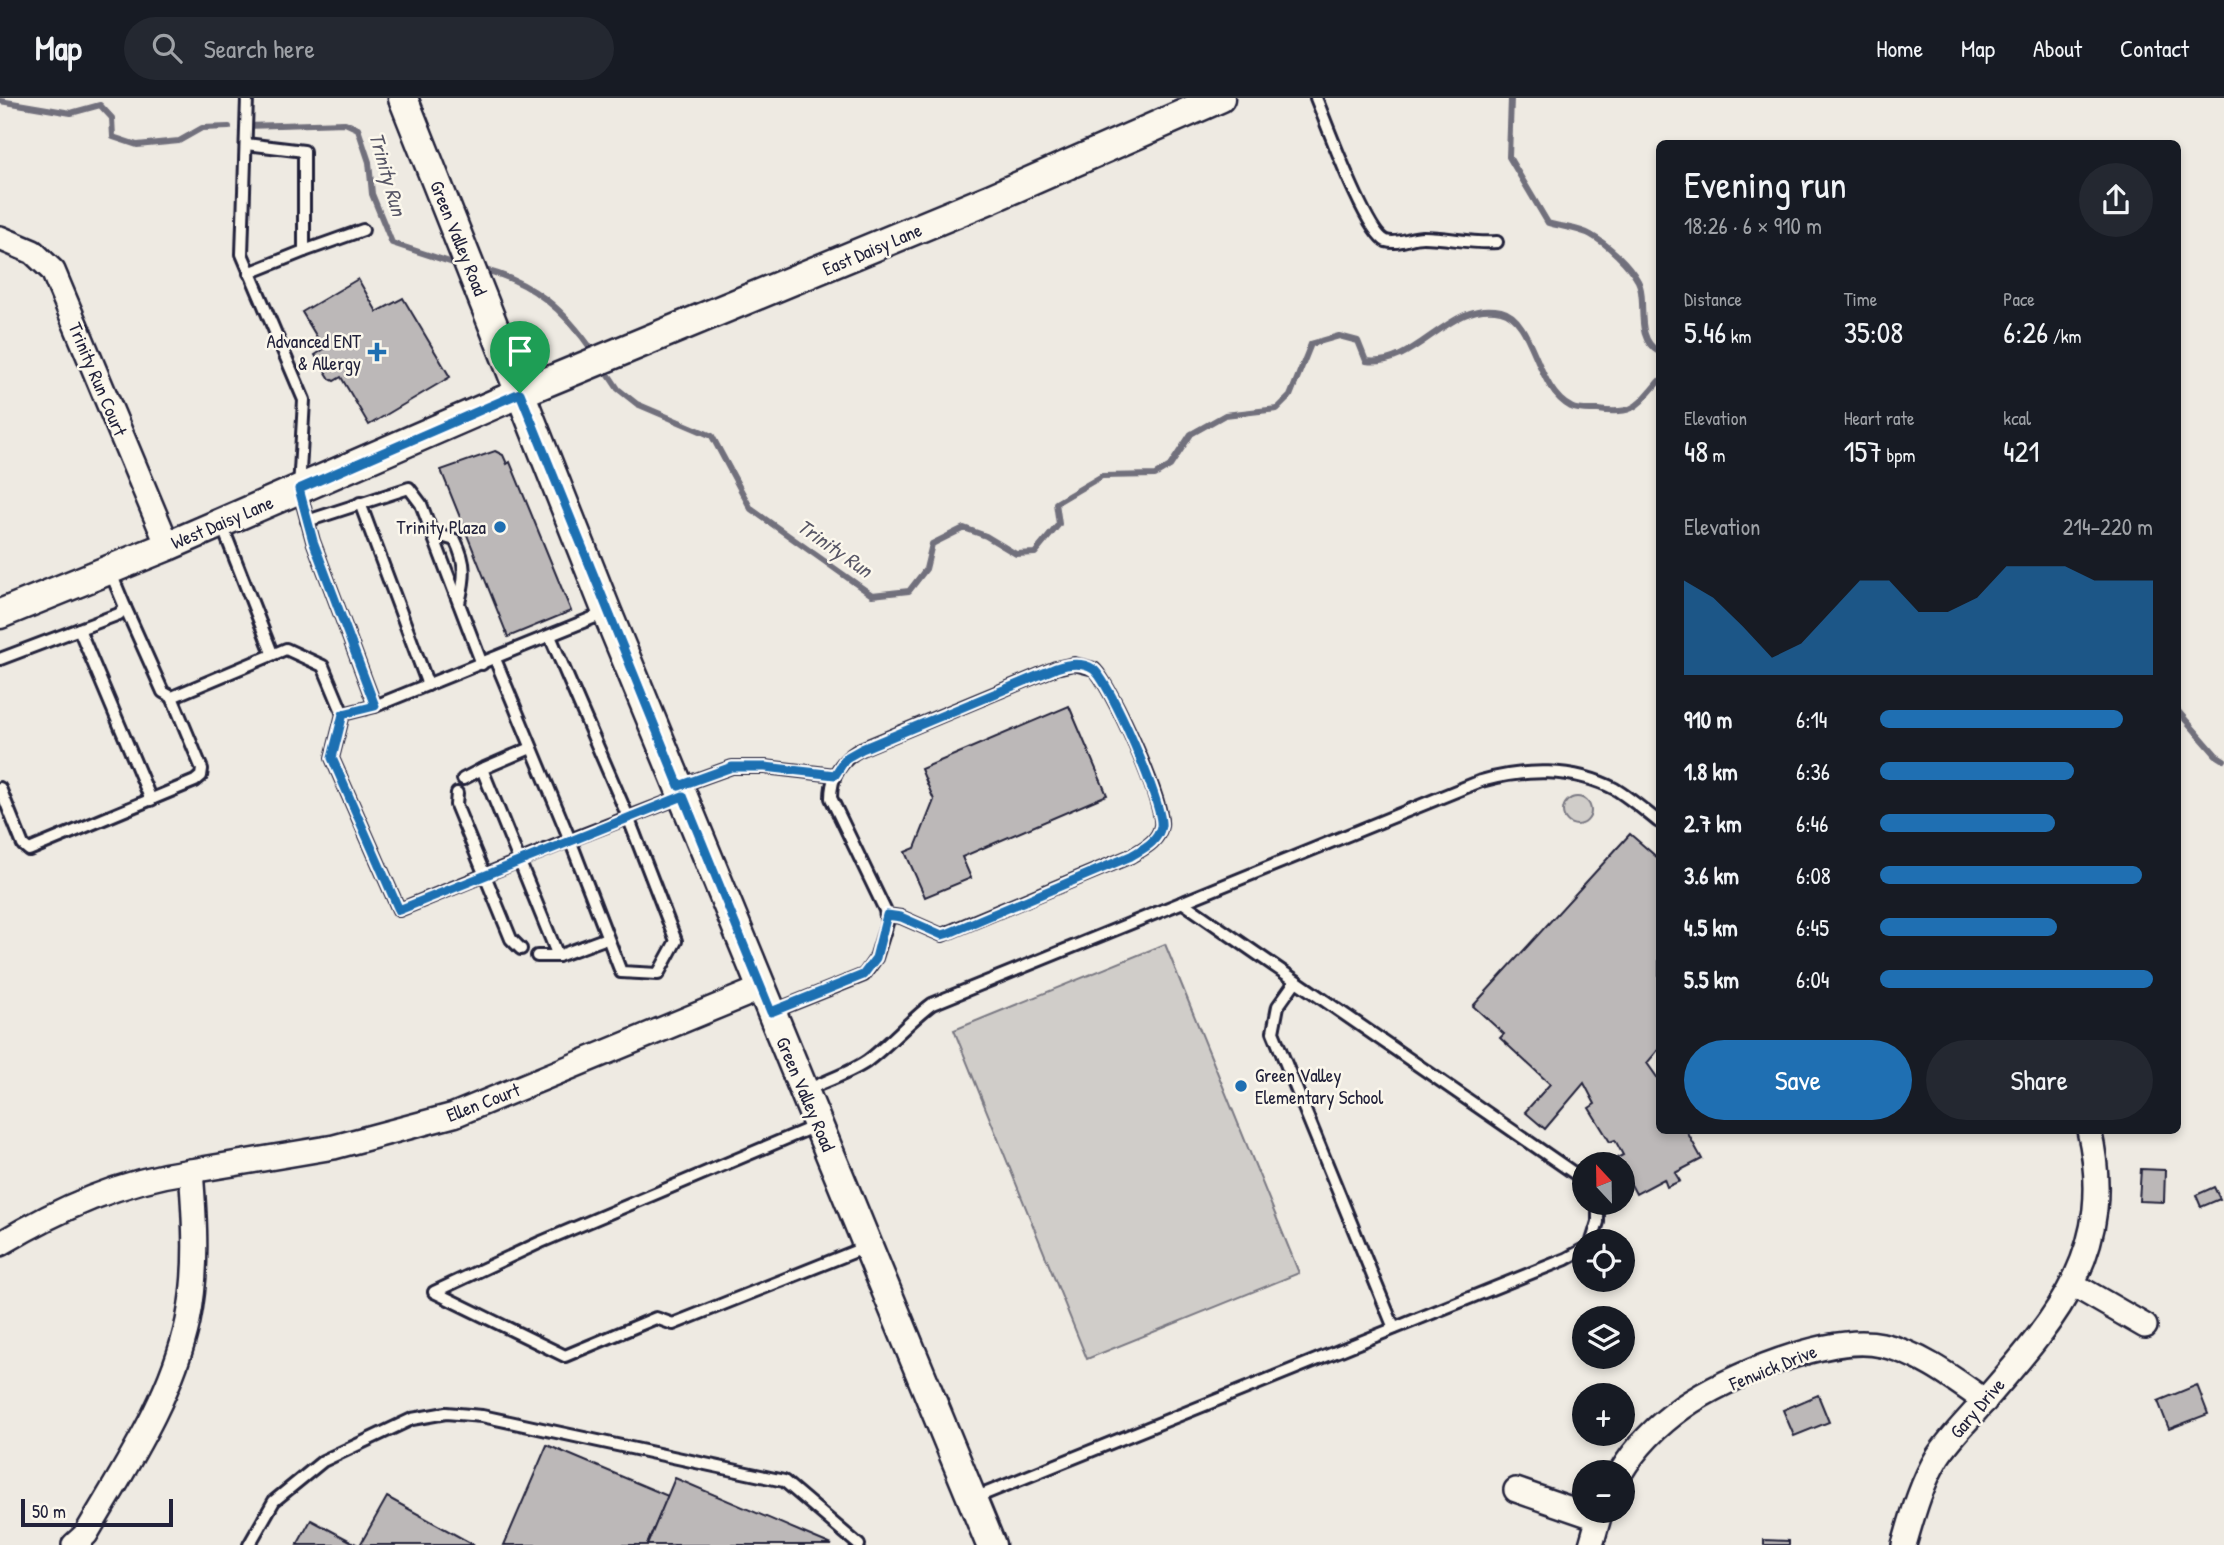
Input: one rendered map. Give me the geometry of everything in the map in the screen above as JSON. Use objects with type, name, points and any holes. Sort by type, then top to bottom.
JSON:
[{"type":"street","name":"Green Valley Road","points":[[403,98],[607,612],[991,1545]]},
{"type":"street","name":"East Daisy Lane","points":[[520,393],[992,198],[1220,98]]},
{"type":"street","name":"Trinity Run Court","points":[[0,238],[33,252],[53,271],[168,546]]},
{"type":"street","name":"West Daisy Lane","points":[[0,614],[168,546],[520,393]]},
{"type":"street","name":"Ellen Court","points":[[0,1244],[55,1212],[93,1196],[191,1171],[334,1147],[454,1115],[766,1000]]},
{"type":"street","name":"Gary Drive","points":[[1904,1545],[1926,1479],[1954,1434],[2039,1338],[2074,1285],[2087,1245],[2095,1199],[2096,1172],[2090,1134]]},
{"type":"street","points":[[75,1545],[86,1534],[136,1447],[181,1346],[192,1296],[195,1253],[191,1171]]},
{"type":"street","points":[[2074,1285],[2145,1326]]},
{"type":"street","name":"Fenwick Drive","points":[[1629,1460],[1637,1449],[1685,1406],[1744,1376],[1807,1350],[1827,1345],[1866,1342],[1901,1351],[1947,1374],[1985,1401]]},
{"type":"street","points":[[1516,1490],[1572,1506]]},
{"type":"street","points":[[1591,1545],[1597,1523]]},
{"type":"lane","points":[[247,98],[242,254],[304,400],[299,489],[307,521],[375,706]]},
{"type":"lane","points":[[1316,98],[1366,217],[1378,236],[1394,242],[1422,237],[1466,243],[1497,242]]},
{"type":"lane","points":[[246,144],[304,151],[304,251]]},
{"type":"lane","points":[[249,273],[363,230]]},
{"type":"lane","points":[[307,521],[409,488],[421,504],[482,664]]},
{"type":"lane","points":[[360,503],[428,685]]},
{"type":"lane","points":[[221,523],[272,653]]},
{"type":"lane","points":[[432,533],[455,540],[464,559],[466,575],[459,603]]},
{"type":"lane","points":[[0,788],[23,845],[29,850],[151,800],[201,776],[202,769],[172,697],[163,692],[109,570]]},
{"type":"lane","points":[[0,659],[118,614],[125,607]]},
{"type":"lane","points":[[343,714],[375,706],[607,612]]},
{"type":"lane","points":[[79,629],[151,800]]},
{"type":"lane","points":[[495,659],[621,972],[658,974],[676,941],[628,817],[550,636]]},
{"type":"lane","points":[[172,697],[286,649],[323,666],[343,714],[332,758],[399,910],[628,817],[732,767],[765,767],[835,775]]},
{"type":"lane","points":[[766,1000],[863,975],[876,958],[887,915],[834,806],[831,789],[835,775],[846,758],[1056,668],[1074,664],[1088,667],[1099,674],[1154,790],[1160,813],[1160,828],[1152,843],[1131,856],[942,935],[901,917],[887,915]]},
{"type":"lane","points":[[463,779],[531,748]]},
{"type":"lane","points":[[482,769],[517,861],[558,956]]},
{"type":"lane","points":[[805,1090],[853,1070],[932,1004],[1356,829],[1505,774],[1545,772],[1591,780],[1614,789],[1656,820]]},
{"type":"lane","points":[[457,793],[456,805],[511,939],[521,949]]},
{"type":"lane","points":[[1182,902],[1572,1172]]},
{"type":"lane","points":[[537,956],[558,956],[607,938]]},
{"type":"lane","points":[[1296,982],[1278,1006],[1273,1032],[1394,1328]]},
{"type":"lane","points":[[819,1124],[541,1242],[433,1292],[565,1356],[656,1318],[673,1324],[869,1246]]},
{"type":"lane","points":[[972,1499],[1572,1254]]},
{"type":"lane","points":[[249,1545],[274,1501],[323,1461],[412,1419],[446,1413],[482,1416],[769,1477],[796,1490],[859,1545]]},
{"type":"shaded area","points":[[1577,797],[1587,801],[1591,811],[1587,821],[1577,825],[1567,821],[1563,811],[1567,801]]},
{"type":"shaded area","points":[[1165,944],[1299,1273],[1087,1359],[954,1030]]},
{"type":"building","name":"Advanced ENT & Allergy","points":[[358,279],[377,312],[403,298],[450,377],[369,425],[341,377],[334,381],[330,379],[315,355],[324,349],[302,312]]},
{"type":"building","name":"Trinity Plaza","points":[[495,451],[503,455],[507,464],[510,462],[571,611],[508,637],[441,470]]},
{"type":"building","points":[[1069,706],[1107,795],[962,857],[971,878],[925,897],[905,852],[915,848],[934,800],[921,769]]},
{"type":"building","points":[[1630,834],[1656,856],[1656,1052],[1647,1063],[1656,1076],[1656,1134],[1688,1134],[1702,1159],[1675,1173],[1680,1181],[1667,1187],[1664,1179],[1636,1194],[1635,1152],[1621,1152],[1615,1140],[1610,1142],[1589,1108],[1595,1104],[1584,1083],[1545,1129],[1525,1112],[1550,1084],[1500,1038],[1504,1034],[1473,1006]]},
{"type":"building","points":[[2141,1169],[2165,1170],[2164,1202],[2139,1201]]},
{"type":"building","points":[[2214,1187],[2220,1199],[2201,1207],[2196,1195]]},
{"type":"building","points":[[2197,1385],[2208,1414],[2169,1429],[2158,1401]]},
{"type":"building","points":[[1818,1395],[1829,1422],[1794,1436],[1783,1410]]},
{"type":"building","points":[[547,1445],[668,1496],[647,1545],[504,1545]]},
{"type":"building","points":[[675,1478],[813,1537],[832,1545],[647,1545]]},
{"type":"building","points":[[387,1497],[474,1545],[360,1545]]},
{"type":"building","points":[[311,1520],[358,1545],[297,1545]]},
{"type":"building","points":[[1764,1540],[1789,1541],[1789,1545],[1764,1545]]},
{"type":"waterway","points":[[1511,98],[1509,157],[1548,223],[1591,235],[1611,249],[1629,268],[1641,289],[1646,338],[1656,350]]},
{"type":"waterway","name":"Trinity Run","points":[[0,101],[71,113],[100,105],[112,118],[113,137],[137,145],[179,141],[202,128],[229,127]]},
{"type":"waterway","name":"Trinity Run","points":[[246,126],[345,123],[358,129],[369,162],[372,194],[392,243],[459,265]]},
{"type":"waterway","name":"Trinity Run","points":[[480,269],[515,281],[545,299],[571,323],[594,353]]},
{"type":"waterway","name":"Trinity Run","points":[[602,365],[618,389],[637,404],[712,436],[751,509],[872,595],[909,591],[926,569],[932,544],[964,528],[986,536],[1016,554],[1035,553],[1059,524],[1056,503],[1102,476],[1155,475],[1170,466],[1191,434],[1225,415],[1277,409],[1290,396],[1311,344],[1339,336],[1358,341],[1366,361],[1384,360],[1401,354],[1465,315],[1482,310],[1501,311],[1512,317],[1521,327],[1550,386],[1559,398],[1571,407],[1584,410],[1628,410],[1640,402],[1656,384]]},
{"type":"waterway","points":[[2181,715],[2216,755],[2224,760]]},
{"type":"place","name":"Advanced ENT & Allergy","points":[[377,352]]},
{"type":"place","name":"Trinity Plaza","points":[[500,527]]},
{"type":"place","name":"Green Valley Elementary School","points":[[1241,1086]]},
{"type":"route","points":[[520,393],[679,786],[732,767],[765,767],[835,775],[839,766],[853,753],[1056,668],[1074,664],[1094,669],[1099,674],[1125,725],[1154,790],[1161,822],[1157,836],[1152,843],[1131,856],[949,933],[934,933],[894,914],[887,915],[876,958],[863,975],[771,1012],[683,796],[399,910],[332,758],[343,714],[375,706],[313,541],[299,489],[520,393]]}]
